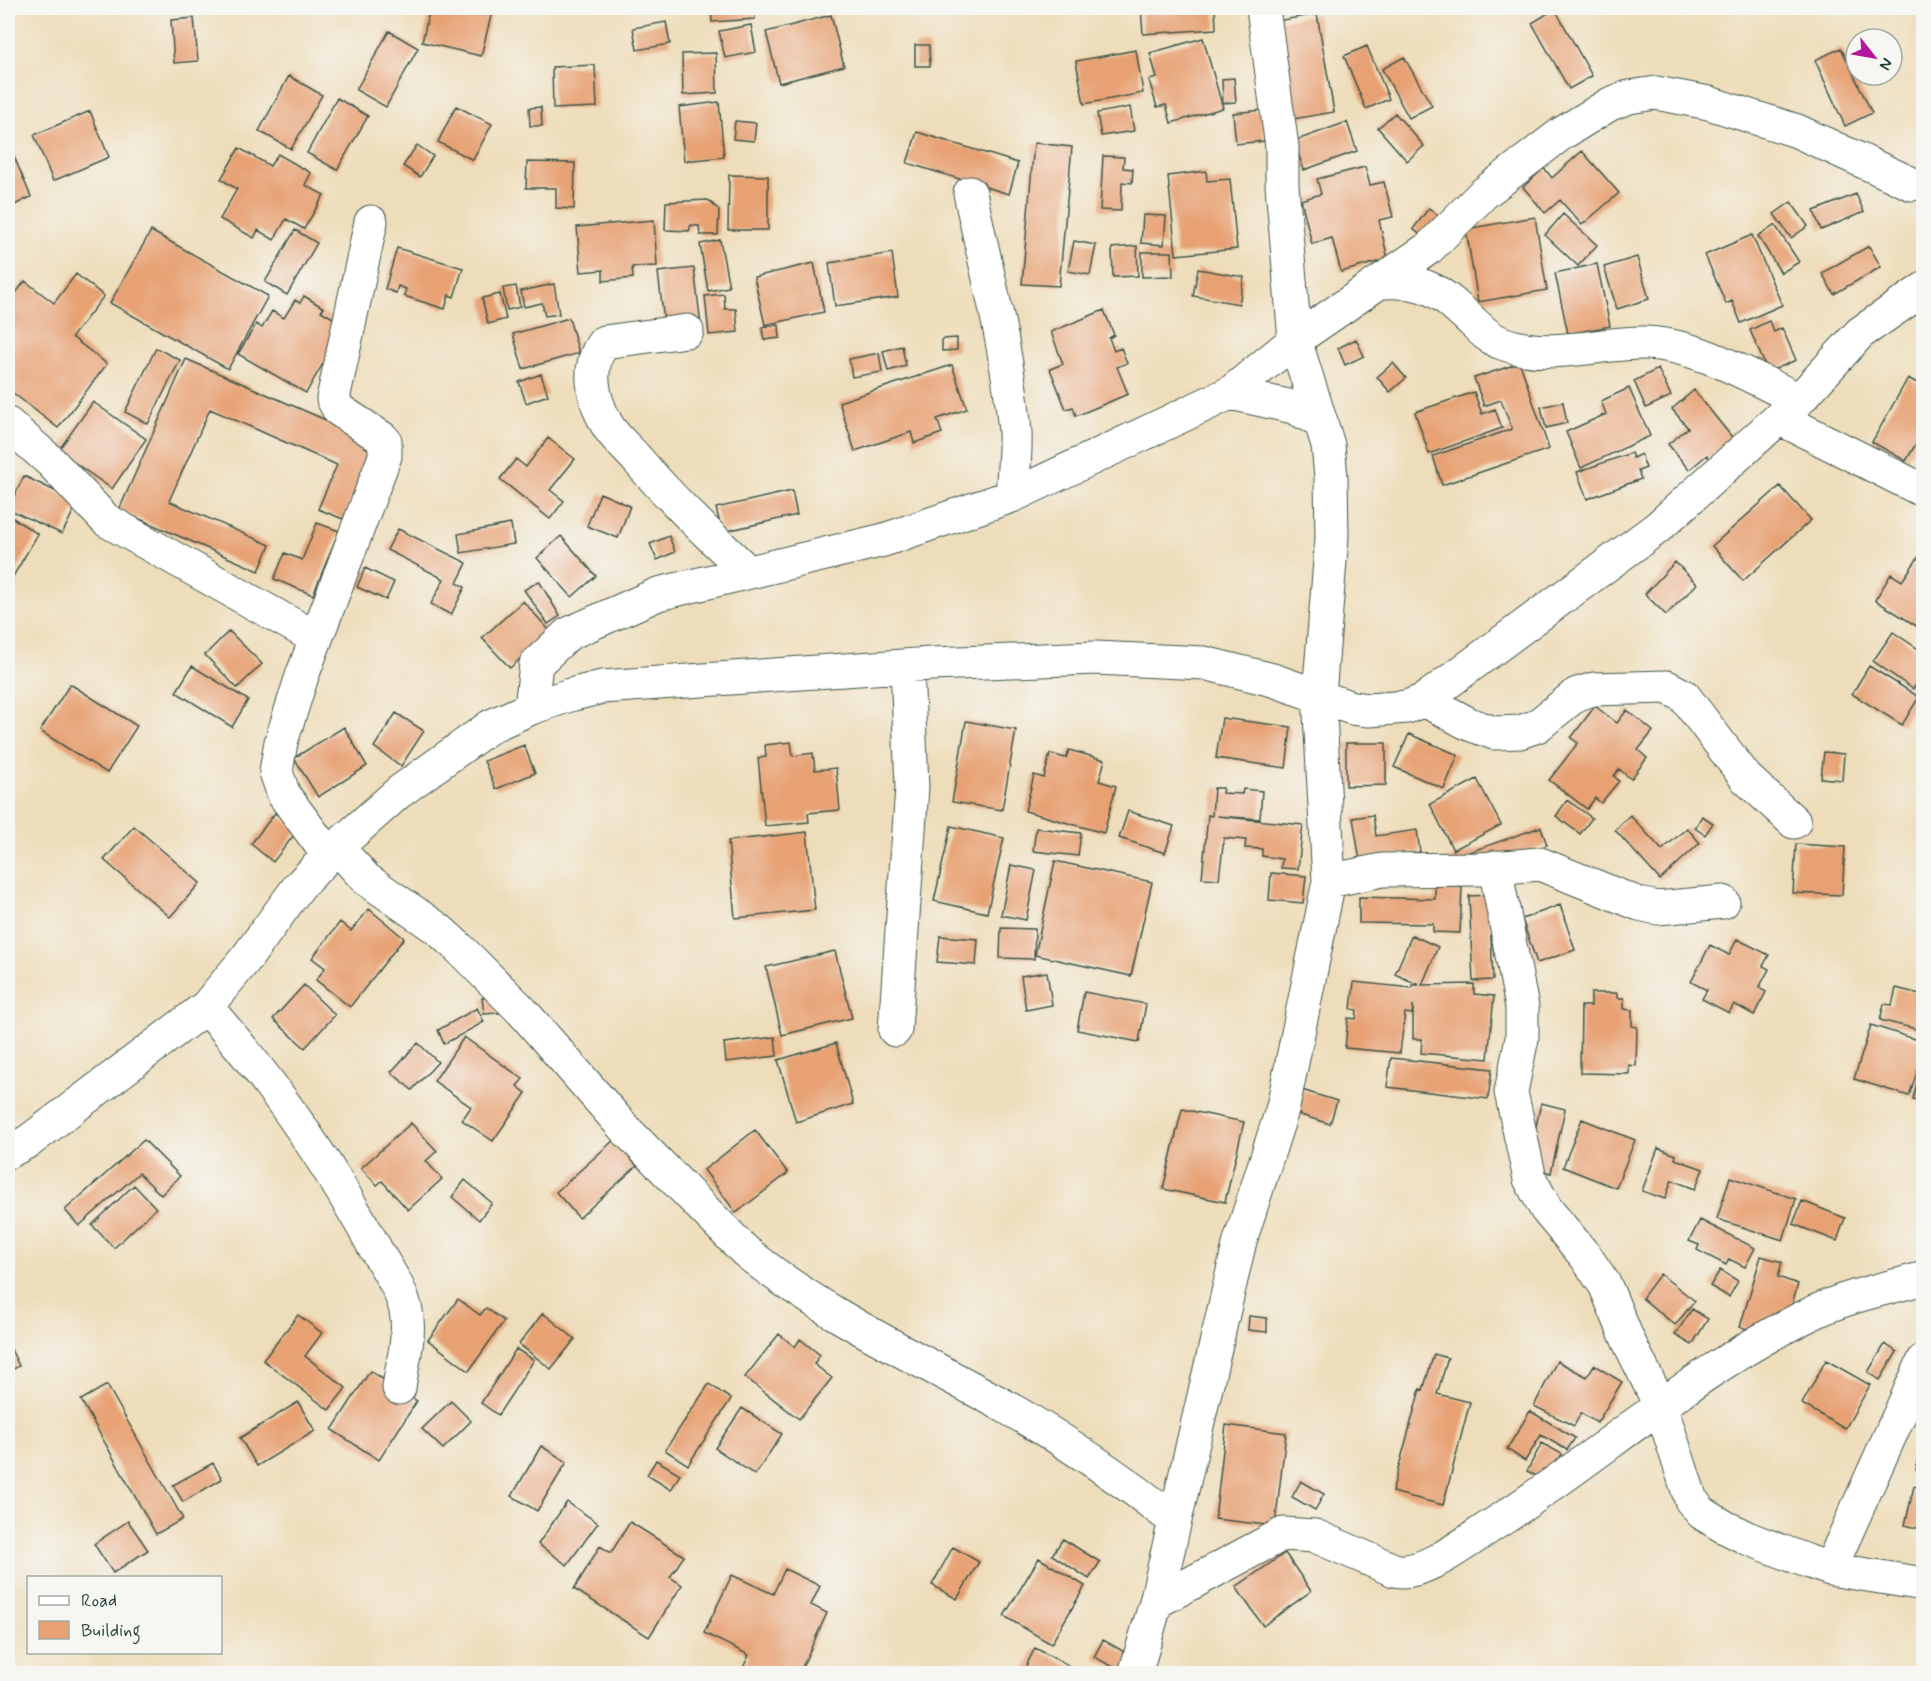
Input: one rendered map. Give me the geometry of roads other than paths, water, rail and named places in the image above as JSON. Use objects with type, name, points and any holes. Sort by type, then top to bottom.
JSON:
[{"type":"street","points":[[1134,1674],[1156,1602],[1240,1241],[1283,1107],[1329,881],[1319,695],[1332,537],[1331,477],[1328,445],[1295,340],[1283,197],[1282,147],[1263,8]]},
{"type":"street","points":[[531,708],[536,664],[568,634],[658,594],[884,540],[1012,496],[1230,393],[1295,340],[1429,248],[1483,194],[1561,134],[1610,104],[1642,94],[1656,93],[1708,103],[1797,131],[1912,184]]},
{"type":"street","points":[[970,193],[996,308],[1008,374],[1015,434],[1012,496]]},
{"type":"street","points":[[371,222],[333,399],[339,410],[385,441],[385,456],[316,638],[281,742],[276,772],[284,795],[333,851],[366,879],[438,929],[467,956],[522,1011],[625,1129],[762,1266],[828,1309],[1048,1432],[1145,1497],[1175,1521]]},
{"type":"street","points":[[1382,282],[1401,280],[1430,286],[1444,295],[1486,334],[1502,343],[1524,348],[1572,351],[1645,343],[1680,346],[1923,490]]},
{"type":"street","points":[[8,1152],[29,1141],[206,1007],[248,956],[299,886],[333,851],[438,762],[491,726],[531,708],[602,687],[907,666],[1095,658],[1204,663],[1319,695],[1352,708],[1369,710],[1407,707],[1424,700],[1657,528],[1789,409],[1860,333],[1923,289]]},
{"type":"street","points":[[687,331],[604,342],[595,354],[592,370],[594,393],[606,424],[674,502],[748,572]]},
{"type":"street","points":[[1230,393],[1284,404],[1321,421]]},
{"type":"street","points":[[8,424],[50,461],[106,520],[316,638]]},
{"type":"street","points":[[895,1030],[912,787],[907,666]]},
{"type":"street","points":[[1424,700],[1469,724],[1494,733],[1520,732],[1537,726],[1577,694],[1594,689],[1667,687],[1684,696],[1746,777],[1794,822]]},
{"type":"street","points":[[1329,881],[1382,870],[1539,864],[1639,904],[1658,908],[1723,902]]},
{"type":"street","points":[[1495,867],[1522,1007],[1522,1038],[1511,1092],[1530,1179],[1546,1209],[1586,1257],[1605,1285],[1628,1340],[1661,1407],[1691,1500],[1702,1513],[1747,1538],[1830,1569],[1923,1584]]},
{"type":"street","points":[[206,1007],[258,1068],[317,1153],[360,1220],[397,1287],[406,1310],[407,1323],[399,1388]]},
{"type":"street","points":[[1156,1602],[1283,1534],[1315,1536],[1394,1570],[1403,1573],[1413,1571],[1446,1555],[1554,1486],[1735,1355],[1820,1309],[1923,1278]]},
{"type":"street","points":[[1830,1569],[1923,1360]]}]
